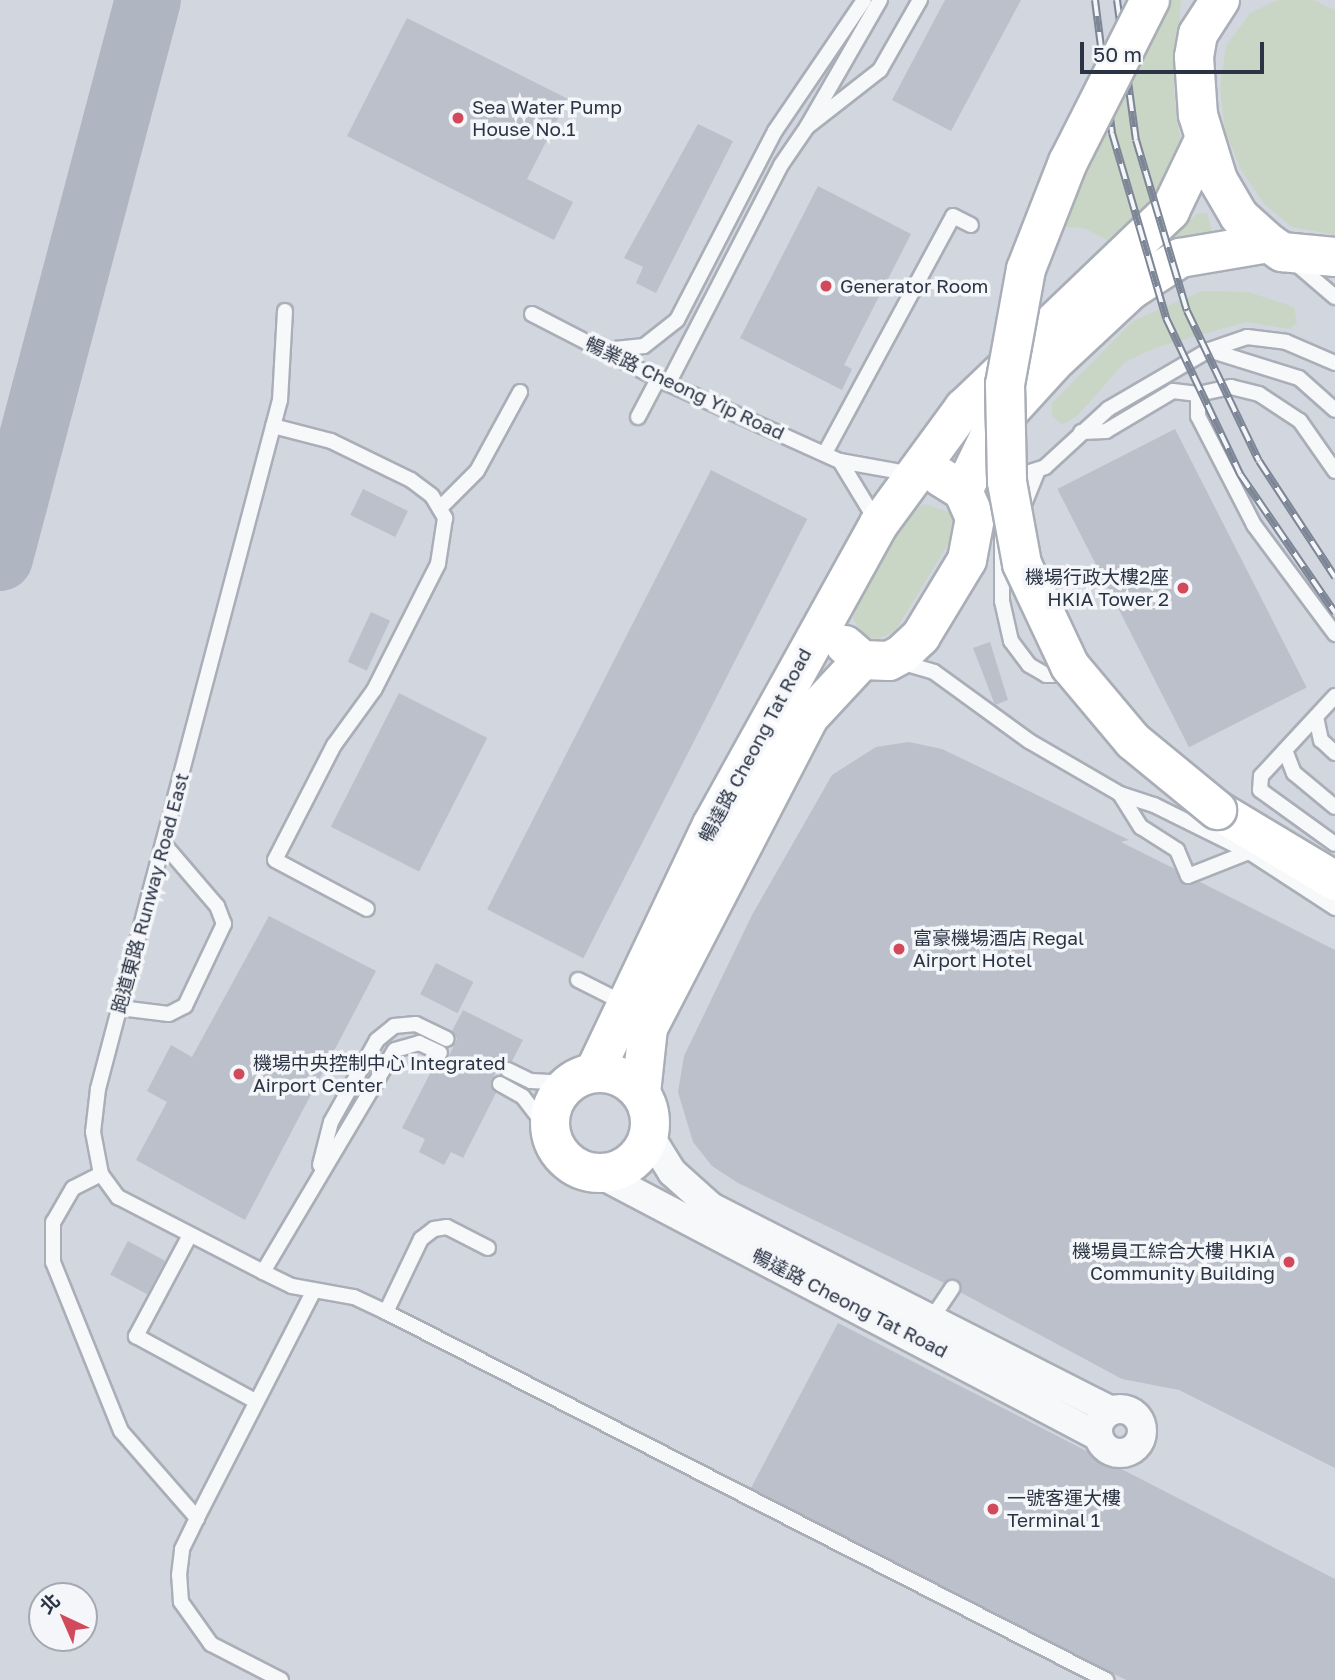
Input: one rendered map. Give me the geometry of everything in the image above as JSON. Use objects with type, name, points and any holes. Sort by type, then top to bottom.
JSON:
[{"type":"street","points":[[1150,0],[1068,162],[1026,269],[1005,384],[1007,482],[1022,564],[1070,667],[1133,741],[1217,810],[1335,881]]},
{"type":"street","points":[[1220,0],[1198,17],[1194,85],[1204,140],[1227,199],[1276,248]]},
{"type":"street","name":"暢達路 Cheong Tat Road","points":[[963,492],[975,518],[967,560],[917,640],[875,661],[810,716],[648,1028],[641,1093],[650,1121],[649,1135],[672,1172],[711,1208],[930,1321],[1105,1423],[600,1174],[573,1166],[550,1132],[553,1105],[581,1078],[624,1003],[828,608],[879,524],[964,408],[1033,337],[1170,211],[1204,140]]},
{"type":"street","points":[[916,471],[963,492],[983,444],[1027,404],[1107,311],[1156,272],[1199,253],[1276,248],[1335,257]]},
{"type":"street","name":"暢達路 Cheong Tat Road","points":[[828,608],[836,636],[875,661]]},
{"type":"street","points":[[581,1078],[620,1077],[641,1093]]},
{"type":"street","points":[[600,1174],[625,1167],[649,1135]]},
{"type":"lane","points":[[605,350],[644,346],[677,320],[775,131],[864,0]]},
{"type":"lane","points":[[638,417],[663,381],[781,165],[807,127],[880,0]]},
{"type":"lane","points":[[807,127],[880,69],[920,0]]},
{"type":"lane","points":[[825,453],[953,216],[971,225]]},
{"type":"lane","points":[[1276,248],[1335,298]]},
{"type":"lane","name":"跑道東路 Runway Road East","points":[[100,1174],[94,1112],[273,426],[285,312]]},
{"type":"lane","name":"暢業路 Cheong Yip Road","points":[[532,314],[663,381],[840,460],[916,471]]},
{"type":"lane","points":[[1024,436],[998,539],[1011,641],[1028,665],[1046,675],[1068,676],[1079,667],[1081,654],[1042,581],[1026,537],[1023,508],[1037,472],[1081,432],[1138,390],[1209,350],[1247,337],[1286,342],[1335,363]]},
{"type":"lane","points":[[1209,350],[1299,378],[1335,410]]},
{"type":"lane","points":[[1081,432],[1105,431],[1173,391],[1198,394],[1231,387],[1278,403],[1300,421],[1335,471]]},
{"type":"lane","points":[[440,508],[477,471],[520,392]]},
{"type":"lane","points":[[1198,394],[1198,416],[1254,525],[1335,634]]},
{"type":"lane","points":[[273,426],[331,441],[411,480],[440,508],[447,531],[438,564],[374,690],[334,745],[275,860],[367,909]]},
{"type":"lane","points":[[1018,457],[1027,472],[1037,472]]},
{"type":"lane","points":[[840,460],[879,524]]},
{"type":"lane","name":"暢達路 Cheong Tat Road","points":[[875,661],[934,672],[1019,734],[1120,794],[1154,805],[1250,852],[1335,908]]},
{"type":"lane","points":[[1335,696],[1261,776],[1260,790],[1335,844]]},
{"type":"lane","points":[[1316,717],[1321,740],[1335,753]]},
{"type":"lane","points":[[1285,750],[1294,773],[1335,807]]},
{"type":"lane","points":[[1120,794],[1141,827],[1177,850],[1188,876],[1250,852]]},
{"type":"lane","points":[[1217,810],[1335,899]]},
{"type":"lane","points":[[120,1008],[169,1014],[185,1006],[224,924],[217,906],[163,843]]},
{"type":"lane","points":[[578,980],[624,1003]]},
{"type":"lane","points":[[319,1170],[331,1122],[377,1040],[394,1027],[416,1024],[447,1039]]},
{"type":"lane","points":[[262,1272],[319,1170],[349,1132],[395,1050],[419,1042],[440,1053]]},
{"type":"lane","points":[[508,1070],[531,1082],[581,1078]]},
{"type":"lane","points":[[500,1084],[523,1097],[550,1132]]},
{"type":"lane","points":[[197,1518],[121,1431],[53,1262],[53,1222],[73,1188],[100,1174],[118,1197],[262,1272],[313,1290],[354,1297],[386,1312],[1106,1680]]},
{"type":"lane","points":[[386,1312],[421,1239],[433,1229],[447,1227],[488,1248]]},
{"type":"lane","points":[[190,1235],[136,1336],[255,1401]]},
{"type":"lane","points":[[930,1321],[952,1288]]},
{"type":"lane","points":[[281,1680],[211,1644],[187,1614],[179,1575],[182,1549],[313,1290]]},
{"type":"shaded area","points":[[0,0],[1335,0],[1335,1680],[0,1680]]},
{"type":"green space","points":[[1157,0],[1181,0],[1174,94],[1183,160],[1168,187],[1107,240],[1084,228],[1053,226]]},
{"type":"green space","points":[[1278,0],[1313,0],[1335,10],[1335,235],[1292,227],[1265,205],[1241,170],[1225,130],[1220,88],[1226,46],[1250,13]]},
{"type":"green space","points":[[1207,213],[1213,236],[1120,278],[1197,214]]},
{"type":"green space","points":[[1202,291],[1248,292],[1294,307],[1297,322],[1290,329],[1246,322],[1157,347],[1125,362],[1078,415],[1062,425],[1052,416],[1052,403],[1133,321]]},
{"type":"green space","points":[[924,504],[949,512],[954,522],[950,541],[895,631],[878,639],[864,636],[853,619],[854,605],[910,514]]},
{"type":"building","points":[[945,0],[1021,0],[951,131],[892,100]]},
{"type":"building","name":"Sea Water Pump House No.1","points":[[407,18],[568,99],[527,179],[573,202],[554,240],[347,136]]},
{"type":"building","points":[[698,124],[733,141],[656,293],[636,283],[643,267],[624,258]]},
{"type":"building","name":"Generator Room","points":[[818,186],[911,234],[844,365],[852,369],[842,390],[740,338]]},
{"type":"building","name":"機場行政大樓2座 HKIA Tower 2","points":[[1175,429],[1307,687],[1189,747],[1057,489]]},
{"type":"building","points":[[711,470],[807,519],[583,958],[487,909]]},
{"type":"building","points":[[363,489],[408,511],[395,537],[350,515]]},
{"type":"building","points":[[371,612],[390,621],[367,671],[348,662]]},
{"type":"building","points":[[990,642],[1008,700],[995,705],[973,648]]},
{"type":"building","points":[[399,693],[487,738],[419,872],[331,827]]},
{"type":"building","points":[[909,742],[942,749],[994,774],[1129,840],[1121,842],[1175,869],[1183,884],[1200,882],[1335,950],[1335,1468],[1179,1390],[1122,1379],[960,1292],[957,1280],[944,1283],[738,1183],[712,1166],[693,1142],[678,1092],[684,1056],[752,915],[832,775],[876,747]]},
{"type":"building","name":"機場中央控制中心 Integrated Airport Center","points":[[269,916],[376,971],[245,1220],[136,1160],[167,1102],[147,1091],[171,1045],[192,1057]]},
{"type":"building","points":[[436,963],[473,982],[458,1013],[420,994]]},
{"type":"building","points":[[463,1010],[523,1040],[512,1061],[502,1063],[491,1080],[496,1093],[463,1158],[451,1152],[444,1165],[419,1152],[425,1139],[402,1128],[436,1062],[448,1058],[457,1039],[452,1031]]},
{"type":"building","points":[[128,1241],[165,1261],[147,1294],[110,1275]]},
{"type":"building","name":"一號客運大樓 Terminal 1","points":[[838,1323],[1335,1579],[1335,1680],[1126,1680],[751,1488]]},
{"type":"taxiway","points":[[0,558],[148,0]]},
{"type":"railway","points":[[1095,0],[1112,133],[1166,318],[1240,474],[1335,613]]},
{"type":"railway","points":[[1117,0],[1136,140],[1187,311],[1259,461],[1335,577]]},
{"type":"place","name":"Sea Water Pump House No.1","points":[[458,118]]},
{"type":"place","name":"Generator Room","points":[[826,286]]},
{"type":"place","name":"機場行政大樓2座 HKIA Tower 2","points":[[1183,588]]},
{"type":"place","name":"富豪機場酒店 Regal Airport Hotel","points":[[899,949]]},
{"type":"place","name":"機場中央控制中心 Integrated Airport Center","points":[[239,1074]]},
{"type":"place","name":"機場員工綜合大樓 HKIA Community Building","points":[[1289,1262]]},
{"type":"place","name":"一號客運大樓 Terminal 1","points":[[993,1509]]}]
